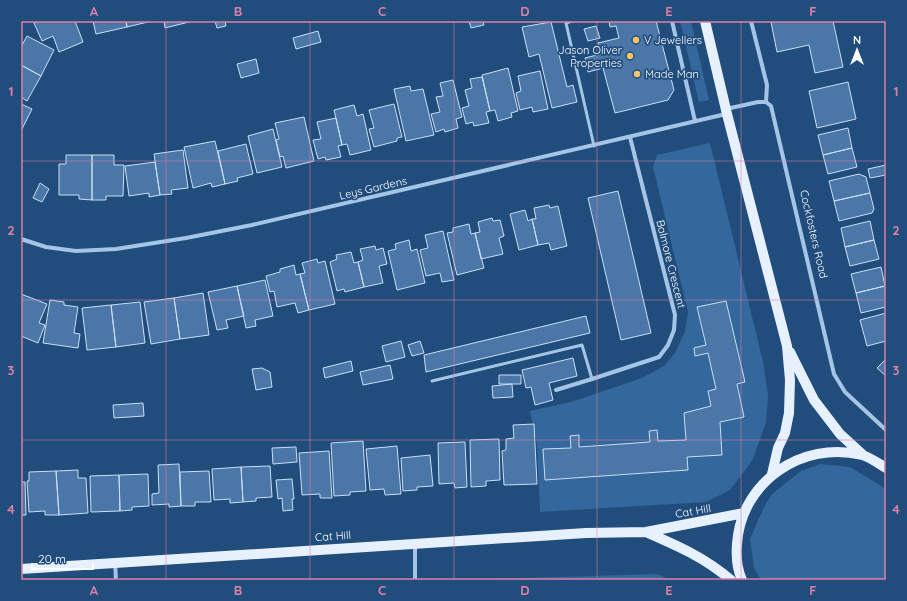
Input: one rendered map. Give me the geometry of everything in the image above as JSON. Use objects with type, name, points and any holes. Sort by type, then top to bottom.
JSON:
[{"type":"main road","points":[[705,21],[726,111],[787,346],[790,380],[789,413],[785,433],[778,448],[772,474]]},
{"type":"main road","points":[[787,346],[814,400],[840,434],[863,455],[886,468]]},
{"type":"main road","points":[[742,580],[737,554],[738,533],[744,513],[755,492],[772,474],[790,462],[810,455],[832,452],[863,455]]},
{"type":"main road","name":"Cat Hill","points":[[21,568],[586,533],[646,532],[744,513]]},
{"type":"main road","name":"Cat Hill","points":[[646,532],[707,561],[731,580]]},
{"type":"street","points":[[672,21],[695,121]]},
{"type":"street","name":"Cockfosters Road","points":[[751,21],[767,85],[766,102],[771,106],[773,113],[834,374],[845,392],[886,430]]},
{"type":"street","points":[[726,111],[758,102],[766,102]]},
{"type":"street","name":"Leys Gardens","points":[[21,239],[46,247],[76,251],[116,249],[178,239],[252,225],[594,146],[695,121],[726,111]]},
{"type":"street","name":"Balmore Crescent","points":[[556,390],[659,357],[668,345],[674,330],[674,316],[630,137]]},
{"type":"street","points":[[415,543],[415,580]]},
{"type":"street","points":[[115,562],[116,580]]},
{"type":"lane","points":[[572,21],[565,22],[594,146]]},
{"type":"lane","points":[[432,381],[582,345],[592,379]]},
{"type":"shaded area","points":[[680,21],[691,21],[709,100],[699,102]]},
{"type":"shaded area","points":[[710,143],[763,362],[768,395],[766,423],[752,461],[730,490],[706,502],[540,512],[537,444],[530,411],[571,402],[642,378],[664,366],[675,353],[685,331],[688,312],[653,167],[657,155]]},
{"type":"shaded area","points":[[820,464],[850,467],[886,489],[886,580],[761,580],[754,568],[750,539],[763,509],[772,494],[801,471]]},
{"type":"shaded area","points":[[658,574],[670,580],[460,580]]},
{"type":"building","points":[[40,21],[75,21],[83,42],[59,52],[53,36],[42,41],[34,23]]},
{"type":"building","points":[[93,21],[126,21],[127,27],[96,34]]},
{"type":"building","points":[[126,21],[152,21],[127,27]]},
{"type":"building","points":[[164,21],[193,21],[165,28]]},
{"type":"building","points":[[215,21],[225,21],[226,26],[217,28]]},
{"type":"building","points":[[469,21],[483,21],[484,25],[471,28]]},
{"type":"building","points":[[609,21],[656,21],[674,90],[668,100],[615,113],[603,68],[588,72],[585,58],[601,54],[598,43],[619,38],[616,26],[610,27]]},
{"type":"building","points":[[833,21],[843,67],[815,73],[809,45],[777,52],[771,22]]},
{"type":"building","points":[[551,22],[567,87],[573,85],[577,102],[552,108],[539,54],[529,57],[522,27]]},
{"type":"building","points":[[596,26],[600,38],[588,41],[584,29]]},
{"type":"building","points":[[318,31],[321,42],[296,49],[293,38]]},
{"type":"building","points":[[27,36],[54,50],[41,76],[21,65],[21,47]]},
{"type":"building","points":[[256,59],[259,73],[241,78],[237,64]]},
{"type":"building","points":[[21,65],[41,76],[27,101],[21,97]]},
{"type":"building","points":[[508,68],[518,111],[511,113],[512,117],[498,121],[495,110],[490,111],[482,75]]},
{"type":"building","points":[[540,71],[548,109],[533,112],[532,107],[520,110],[516,93],[521,91],[518,76]]},
{"type":"building","points":[[482,77],[490,111],[486,112],[489,123],[474,126],[473,122],[466,124],[462,108],[469,106],[465,90],[472,88],[470,79]]},
{"type":"building","points":[[453,80],[462,117],[456,119],[458,128],[445,132],[444,129],[436,132],[431,114],[440,112],[436,97],[443,96],[440,83]]},
{"type":"building","points":[[848,82],[856,119],[817,128],[809,91]]},
{"type":"building","points":[[410,86],[411,91],[423,89],[434,135],[406,141],[394,89]]},
{"type":"building","points":[[21,104],[32,109],[21,131]]},
{"type":"building","points":[[394,104],[402,137],[397,138],[397,141],[374,147],[369,129],[374,128],[369,110]]},
{"type":"building","points":[[354,105],[357,116],[363,114],[371,150],[350,155],[347,144],[342,145],[334,110]]},
{"type":"building","points":[[304,117],[314,161],[286,168],[283,156],[280,157],[276,140],[279,139],[275,123]]},
{"type":"building","points":[[336,118],[342,145],[338,146],[341,157],[326,160],[325,157],[318,159],[313,140],[321,139],[317,122]]},
{"type":"building","points":[[848,128],[852,148],[823,155],[818,135]]},
{"type":"building","points":[[273,129],[282,167],[257,173],[248,136]]},
{"type":"building","points":[[215,141],[225,184],[212,187],[211,183],[193,188],[184,147]]},
{"type":"building","points":[[246,144],[253,174],[237,178],[238,181],[225,184],[218,151]]},
{"type":"building","points":[[852,148],[857,167],[828,174],[823,155]]},
{"type":"building","points":[[183,150],[188,188],[171,190],[172,194],[160,195],[154,154]]},
{"type":"building","points":[[66,155],[92,155],[92,200],[79,199],[79,195],[59,195],[59,164],[66,164]]},
{"type":"building","points":[[92,155],[114,155],[114,165],[124,165],[123,196],[106,196],[106,200],[92,200]]},
{"type":"building","points":[[155,162],[160,195],[149,197],[149,193],[129,196],[125,166]]},
{"type":"building","points":[[886,165],[886,175],[870,178],[868,169]]},
{"type":"building","points":[[859,174],[866,177],[870,193],[834,201],[829,181]]},
{"type":"building","points":[[40,183],[49,189],[42,202],[33,198]]},
{"type":"building","points":[[618,191],[651,333],[621,340],[588,198]]},
{"type":"building","points":[[870,193],[874,209],[872,213],[839,221],[834,201]]},
{"type":"building","points":[[549,205],[550,208],[558,206],[567,246],[551,250],[549,243],[538,245],[532,219],[536,219],[534,208]]},
{"type":"building","points":[[525,210],[528,221],[532,219],[538,245],[519,250],[510,214]]},
{"type":"building","points":[[492,218],[493,221],[500,220],[504,236],[499,238],[503,254],[481,259],[475,233],[480,232],[478,222]]},
{"type":"building","points":[[870,221],[874,240],[845,247],[841,228]]},
{"type":"building","points":[[469,224],[471,234],[475,233],[484,268],[457,275],[447,233],[453,232],[453,228]]},
{"type":"building","points":[[443,231],[454,280],[442,282],[440,273],[426,276],[420,250],[428,248],[425,235]]},
{"type":"building","points":[[409,240],[411,251],[417,249],[425,283],[397,290],[388,251],[396,249],[395,244]]},
{"type":"building","points":[[874,240],[879,259],[850,266],[845,247]]},
{"type":"building","points":[[375,246],[376,250],[383,248],[387,264],[379,266],[383,283],[364,287],[358,262],[363,260],[360,249]]},
{"type":"building","points":[[351,252],[354,263],[358,262],[364,287],[345,292],[344,289],[337,291],[330,262],[337,259],[336,255]]},
{"type":"building","points":[[317,259],[318,263],[325,261],[335,304],[309,310],[300,274],[305,273],[302,263]]},
{"type":"building","points":[[294,265],[296,275],[300,274],[309,310],[298,313],[295,303],[277,307],[274,291],[270,292],[266,276],[280,272],[280,269]]},
{"type":"building","points":[[881,267],[885,286],[856,293],[851,274]]},
{"type":"building","points":[[265,280],[273,316],[255,320],[256,326],[246,328],[237,286]]},
{"type":"building","points":[[237,286],[244,316],[226,320],[228,328],[217,330],[208,292]]},
{"type":"building","points":[[885,286],[886,307],[861,313],[856,293]]},
{"type":"building","points":[[203,293],[209,335],[180,339],[174,298]]},
{"type":"building","points":[[21,294],[47,304],[39,323],[45,325],[38,343],[21,336]]},
{"type":"building","points":[[174,298],[180,339],[151,344],[144,302]]},
{"type":"building","points":[[50,300],[64,302],[64,305],[78,307],[74,333],[80,334],[78,348],[43,343]]},
{"type":"building","points":[[726,301],[745,382],[737,384],[744,417],[720,422],[722,455],[687,457],[688,470],[545,480],[543,449],[571,448],[570,436],[579,435],[579,447],[650,442],[649,431],[657,430],[658,441],[686,440],[684,413],[711,406],[708,391],[716,389],[708,353],[695,356],[694,348],[706,345],[697,307]]},
{"type":"building","points":[[140,302],[145,343],[116,347],[111,305]]},
{"type":"building","points":[[111,305],[116,347],[87,350],[82,308]]},
{"type":"building","points":[[886,313],[886,341],[867,346],[860,320]]},
{"type":"building","points":[[586,316],[590,333],[426,372],[424,355]]},
{"type":"building","points":[[401,341],[405,357],[386,362],[382,346]]},
{"type":"building","points":[[420,341],[424,353],[412,356],[408,345]]},
{"type":"building","points":[[573,358],[577,376],[549,383],[553,400],[535,405],[531,387],[526,388],[522,370]]},
{"type":"building","points":[[886,359],[886,376],[877,368]]},
{"type":"building","points":[[351,361],[353,371],[325,378],[323,368]]},
{"type":"building","points":[[390,365],[393,379],[363,385],[360,372]]},
{"type":"building","points":[[262,368],[270,372],[272,387],[256,390],[252,369]]},
{"type":"building","points":[[499,375],[521,375],[521,384],[499,384]]},
{"type":"building","points":[[512,384],[513,397],[493,398],[492,386]]},
{"type":"building","points":[[143,403],[144,416],[114,418],[113,405]]},
{"type":"building","points":[[534,424],[537,484],[504,485],[502,451],[506,450],[506,439],[514,438],[513,425]]},
{"type":"building","points":[[499,439],[500,480],[486,481],[486,486],[471,487],[470,440]]},
{"type":"building","points":[[363,441],[366,491],[350,492],[350,495],[334,496],[331,443]]},
{"type":"building","points":[[465,442],[467,487],[455,488],[454,483],[439,484],[438,443]]},
{"type":"building","points":[[397,446],[401,494],[385,495],[384,489],[370,490],[366,449]]},
{"type":"building","points":[[296,447],[297,462],[273,464],[272,448]]},
{"type":"building","points":[[329,451],[332,498],[320,498],[320,494],[302,495],[299,453]]},
{"type":"building","points":[[430,455],[433,486],[417,487],[417,490],[403,491],[401,458]]},
{"type":"building","points":[[179,464],[181,506],[169,507],[169,504],[152,505],[152,494],[159,493],[158,465]]},
{"type":"building","points":[[270,466],[272,497],[256,498],[256,501],[243,502],[241,467]]},
{"type":"building","points":[[241,467],[243,502],[230,503],[230,499],[214,500],[212,469]]},
{"type":"building","points":[[78,470],[78,478],[86,478],[88,513],[59,515],[56,471]]},
{"type":"building","points":[[56,471],[59,515],[45,515],[45,511],[29,512],[27,481],[29,481],[29,472]]},
{"type":"building","points":[[209,471],[211,502],[195,502],[195,506],[181,506],[180,472]]},
{"type":"building","points":[[148,474],[149,506],[132,507],[132,510],[120,511],[119,475]]},
{"type":"building","points":[[119,475],[120,511],[91,512],[90,476]]},
{"type":"building","points":[[292,479],[294,499],[292,499],[293,510],[283,511],[282,498],[278,499],[276,480]]},
{"type":"building","points":[[21,482],[25,482],[26,515],[21,515]]},
{"type":"place","name":"V Jewellers","points":[[636,40]]},
{"type":"place","name":"Jason Oliver Properties","points":[[630,56]]},
{"type":"place","name":"Made Man","points":[[637,74]]}]
